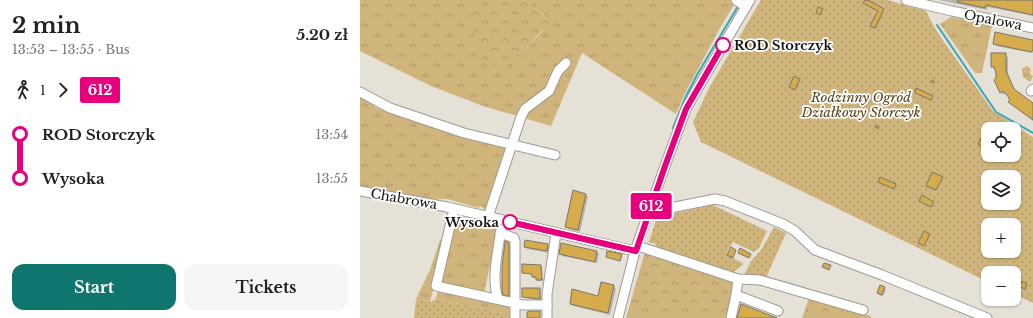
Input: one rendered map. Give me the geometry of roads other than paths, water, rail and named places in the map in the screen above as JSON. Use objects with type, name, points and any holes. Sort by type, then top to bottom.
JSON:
[{"type":"street","points":[[618,318],[637,247],[686,109],[748,4],[736,0]]},
{"type":"street","name":"Opalowa","points":[[906,0],[1033,28]]},
{"type":"street","points":[[488,217],[521,117],[526,109],[549,91],[558,71],[566,63]]},
{"type":"street","points":[[360,92],[390,108],[464,133],[555,155]]},
{"type":"street","name":"Chabrowa","points":[[360,191],[454,209],[556,232],[637,247],[738,279],[760,280],[863,310]]},
{"type":"street","points":[[650,209],[660,210],[714,199],[725,201],[783,224],[795,231],[815,250],[882,274],[987,318]]},
{"type":"street","points":[[454,209],[436,286],[523,305],[547,305]]},
{"type":"street","points":[[498,299],[495,291],[502,220]]},
{"type":"street","points":[[548,318],[547,294],[556,232]]},
{"type":"street","points":[[500,233],[514,238],[515,241],[515,318]]},
{"type":"street","points":[[732,318],[738,279]]},
{"type":"street","points":[[736,295],[778,310]]},
{"type":"waterway","points":[[673,128],[686,96],[698,73],[737,8]]},
{"type":"waterway","points":[[937,25],[996,112],[1033,133]]},
{"type":"place","name":"ROD Storczyk","points":[[723,45]]},
{"type":"place","name":"Wysoka","points":[[510,222]]},
{"type":"park label","name":"Rodzinny Ogród Działkowy Storczyk","points":[[861,104]]}]
